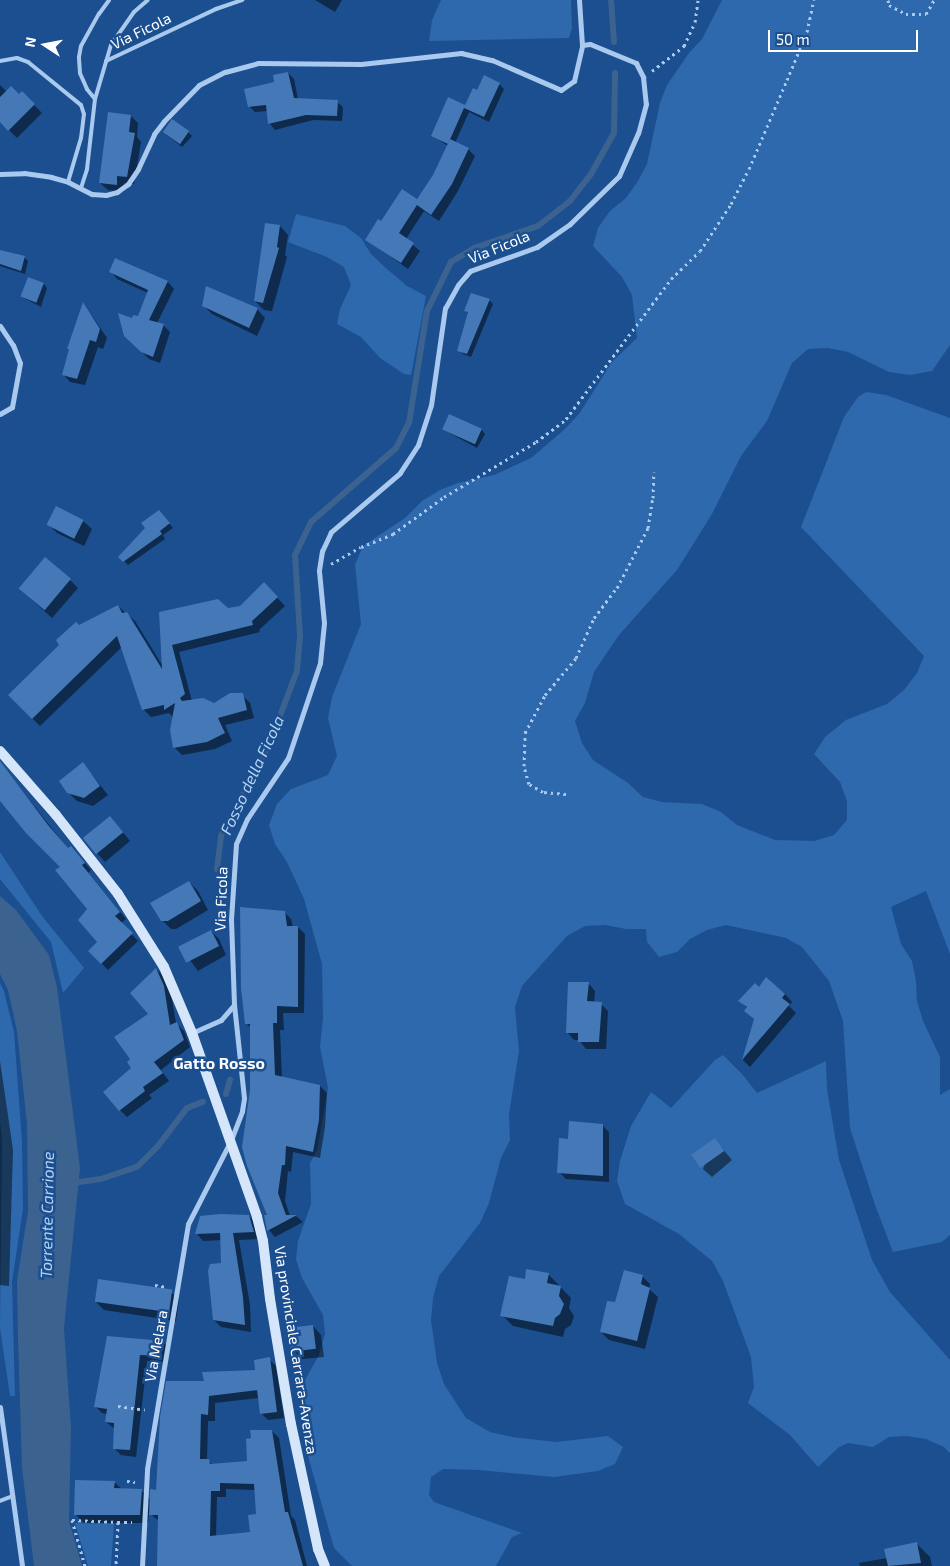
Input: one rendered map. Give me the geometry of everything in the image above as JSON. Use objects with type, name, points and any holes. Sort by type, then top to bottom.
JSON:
[{"type":"main road","name":"Via provinciale Carrara-Avenza","points":[[0,751],[56,815],[118,894],[164,967],[192,1033],[231,1140],[257,1217],[263,1241],[270,1299],[291,1424],[318,1549],[325,1566]]},
{"type":"street","points":[[0,174],[24,172],[68,182],[92,194],[106,195],[117,192],[128,184],[138,169],[154,134],[177,105],[199,85],[226,72],[258,63],[361,64],[461,54],[492,60],[561,90],[574,81],[582,45],[580,0]]},
{"type":"street","points":[[582,45],[590,44],[636,63],[643,78]]},
{"type":"street","name":"Via Ficola","points":[[234,1005],[231,919],[236,844],[247,819],[288,758],[318,671],[324,622],[319,572],[322,551],[331,532],[400,472],[418,445],[431,405],[445,308],[458,285],[470,271],[522,253],[570,224],[619,176],[638,133],[646,104],[643,78]]},
{"type":"street","points":[[0,326],[13,346],[20,363],[19,383],[12,408],[0,414]]},
{"type":"street","points":[[192,1033],[221,1020],[234,1005]]},
{"type":"street","points":[[231,1140],[242,1111],[244,1098],[234,1005]]},
{"type":"street","name":"Via Melara","points":[[142,1566],[144,1496],[148,1460],[188,1224],[231,1140]]},
{"type":"street","points":[[0,1407],[22,1566]]},
{"type":"lane","points":[[95,99],[84,81],[79,57],[81,46],[109,0]]},
{"type":"lane","name":"Via Ficola","points":[[81,188],[87,169],[95,99],[111,45],[134,12],[148,0]]},
{"type":"lane","name":"Via Ficola","points":[[106,61],[216,9],[242,0]]},
{"type":"lane","points":[[0,62],[17,58],[28,62],[81,105],[84,114],[81,138],[68,182]]},
{"type":"lane","points":[[0,1501],[13,1496]]},
{"type":"path","points":[[643,78],[684,46],[696,22],[698,0]]},
{"type":"path","points":[[319,572],[361,547],[393,534],[444,497],[536,442],[566,419],[672,279],[700,252],[731,204],[749,169],[807,32],[814,0]]},
{"type":"path","points":[[888,0],[889,5],[906,14],[926,14],[934,0]]},
{"type":"path","points":[[566,794],[543,792],[529,784],[524,766],[525,733],[545,695],[576,658],[594,618],[617,588],[648,528],[653,498],[654,472]]},
{"type":"path","points":[[118,1406],[147,1410]]},
{"type":"path","points":[[85,1566],[72,1520],[118,1522],[116,1566]]},
{"type":"shaded area","points":[[441,0],[571,0],[572,28],[569,38],[429,41],[432,20]]},
{"type":"shaded area","points":[[722,0],[950,0],[950,345],[932,371],[910,375],[889,372],[848,352],[828,348],[808,349],[792,363],[767,421],[741,456],[712,514],[677,570],[619,635],[594,672],[585,703],[575,721],[582,743],[593,760],[628,783],[643,797],[662,802],[702,804],[721,812],[737,825],[775,840],[814,841],[834,835],[847,820],[847,801],[840,782],[814,754],[825,737],[846,720],[887,704],[904,690],[917,673],[924,656],[801,527],[844,417],[858,397],[866,392],[886,395],[950,418],[950,954],[926,891],[891,907],[901,944],[912,961],[917,1001],[923,1021],[940,1057],[940,1095],[950,1089],[950,1235],[942,1242],[893,1252],[875,1205],[850,1128],[843,1021],[829,981],[802,947],[786,938],[726,925],[707,930],[690,939],[677,952],[659,957],[647,942],[646,929],[626,929],[605,925],[585,926],[567,936],[522,986],[515,1007],[519,1051],[509,1114],[510,1140],[501,1158],[489,1203],[480,1223],[439,1276],[433,1298],[431,1320],[437,1363],[444,1384],[466,1418],[490,1432],[512,1437],[556,1442],[608,1436],[623,1447],[615,1464],[598,1471],[554,1477],[479,1470],[443,1469],[431,1477],[429,1495],[434,1502],[522,1533],[512,1537],[496,1566],[352,1566],[334,1548],[306,1449],[300,1410],[300,1389],[319,1355],[325,1334],[323,1315],[302,1278],[296,1259],[298,1241],[311,1204],[310,1163],[317,1150],[328,1088],[320,1047],[323,1018],[322,964],[304,899],[287,862],[275,844],[269,825],[277,804],[291,789],[328,775],[337,756],[328,718],[332,697],[361,624],[355,565],[363,546],[405,518],[422,501],[440,490],[458,483],[494,475],[531,458],[565,429],[579,414],[612,362],[637,338],[632,295],[622,277],[593,246],[598,228],[610,211],[626,198],[647,164],[660,103],[667,85],[689,53],[702,39]]},
{"type":"shaded area","points":[[296,214],[345,226],[361,238],[371,254],[387,269],[407,286],[426,296],[411,375],[404,374],[380,358],[361,337],[337,324],[340,309],[351,285],[344,267],[327,257],[288,242]]},
{"type":"shaded area","points":[[0,852],[42,916],[84,968],[63,993],[51,942],[0,879]]},
{"type":"shaded area","points":[[0,983],[4,991],[14,1032],[22,1142],[23,1209],[12,1282],[15,1396],[10,1396],[0,1328],[2,1139],[0,1122]]},
{"type":"shaded area","points":[[723,1055],[757,1093],[826,1061],[827,1089],[839,1160],[872,1260],[890,1292],[950,1360],[950,1453],[944,1447],[926,1439],[907,1436],[889,1437],[873,1447],[848,1443],[839,1447],[818,1467],[790,1435],[748,1403],[754,1387],[751,1357],[723,1281],[712,1261],[679,1234],[625,1204],[617,1181],[620,1161],[631,1126],[651,1092],[671,1108],[715,1060]]},
{"type":"shaded area","points":[[75,1523],[114,1524],[111,1566],[88,1566]]},
{"type":"water","name":"Torrente Carrione","points":[[0,896],[16,910],[49,955],[57,987],[80,1168],[64,1328],[71,1428],[69,1521],[82,1566],[34,1566],[22,1468],[17,1281],[28,1211],[27,1124],[17,1031],[8,990],[0,974]]},
{"type":"building","points":[[288,72],[294,98],[338,100],[337,116],[306,115],[268,124],[266,105],[248,107],[244,89],[274,82],[273,75]]},
{"type":"building","points":[[484,75],[500,83],[484,117],[464,108],[448,144],[431,136],[448,97],[465,105],[473,88],[477,90]]},
{"type":"building","points":[[11,86],[19,94],[22,91],[35,104],[8,131],[0,122],[0,97]]},
{"type":"building","points":[[108,112],[131,115],[129,132],[135,133],[127,177],[117,176],[117,185],[99,183]]},
{"type":"building","points":[[172,119],[189,131],[180,144],[163,132]]},
{"type":"building","points":[[450,139],[469,148],[452,184],[431,215],[417,205],[399,233],[414,243],[401,263],[365,240],[378,219],[381,221],[402,189],[417,199],[433,175]]},
{"type":"building","points":[[265,223],[280,225],[277,247],[279,248],[263,303],[254,301]]},
{"type":"building","points":[[0,250],[25,256],[21,271],[0,264]]},
{"type":"building","points":[[115,258],[168,281],[149,320],[164,324],[153,357],[141,352],[124,336],[118,313],[132,318],[133,315],[138,316],[148,290],[109,272]]},
{"type":"building","points":[[28,277],[44,283],[36,303],[20,297]]},
{"type":"building","points":[[206,286],[258,308],[249,328],[202,306]]},
{"type":"building","points":[[471,293],[490,299],[467,354],[457,351],[468,312],[464,311]]},
{"type":"building","points":[[83,302],[100,329],[96,342],[90,340],[77,379],[62,375],[69,349],[67,349]]},
{"type":"building","points":[[449,414],[482,429],[475,444],[442,430]]},
{"type":"building","points":[[56,506],[84,520],[74,539],[46,525]]},
{"type":"building","points":[[159,510],[170,523],[160,531],[162,534],[123,562],[118,557],[145,528],[141,523]]},
{"type":"building","points":[[45,557],[71,579],[45,610],[19,588]]},
{"type":"building","points":[[264,582],[278,597],[252,621],[253,625],[172,645],[185,694],[180,698],[182,701],[203,698],[214,703],[230,693],[243,693],[247,710],[218,718],[225,733],[207,742],[173,748],[170,730],[175,703],[164,710],[164,705],[142,710],[117,636],[32,719],[8,695],[59,645],[56,640],[76,622],[79,625],[118,605],[122,613],[127,612],[162,669],[159,612],[218,599],[228,608],[240,606]]},
{"type":"building","points":[[0,761],[48,825],[68,848],[71,846],[85,863],[82,865],[120,912],[115,916],[133,933],[101,964],[88,951],[97,942],[78,920],[87,909],[55,870],[60,867],[26,833],[0,801]]},
{"type":"building","points":[[83,762],[100,786],[84,798],[67,793],[59,781]]},
{"type":"building","points":[[110,816],[123,832],[96,854],[83,838]]},
{"type":"building","points":[[189,881],[201,901],[168,921],[161,921],[150,903]]},
{"type":"building","points":[[240,907],[285,911],[287,926],[298,926],[298,1007],[277,1006],[277,1023],[273,1023],[275,1075],[320,1085],[319,1120],[313,1152],[286,1146],[285,1165],[282,1165],[278,1193],[286,1215],[297,1215],[267,1231],[264,1215],[267,1215],[247,1166],[242,1147],[250,1090],[250,1024],[245,1024],[241,988]]},
{"type":"building","points":[[211,930],[219,946],[186,963],[178,947]]},
{"type":"building","points":[[156,968],[164,986],[170,1025],[177,1022],[184,1040],[154,1062],[163,1073],[143,1087],[145,1091],[119,1111],[103,1092],[131,1068],[127,1062],[130,1059],[114,1037],[148,1014],[130,993]]},
{"type":"building","points":[[766,977],[785,994],[782,998],[790,1004],[742,1060],[754,1019],[744,1011],[747,1007],[738,1001],[755,983],[759,987]]},
{"type":"building","points":[[568,982],[589,982],[587,1001],[602,1002],[599,1042],[578,1042],[578,1033],[566,1033]]},
{"type":"building","points":[[569,1121],[603,1124],[603,1176],[557,1173],[559,1138],[568,1139]]},
{"type":"building","points":[[715,1138],[724,1151],[700,1168],[691,1155]]},
{"type":"building","points":[[220,1214],[249,1215],[254,1232],[233,1233],[243,1297],[245,1325],[213,1320],[208,1271],[210,1264],[221,1263],[220,1233],[195,1234],[200,1216]]},
{"type":"building","points":[[526,1269],[549,1273],[547,1283],[561,1286],[559,1296],[564,1304],[560,1314],[555,1318],[553,1326],[500,1316],[509,1276],[525,1279]]},
{"type":"building","points":[[624,1270],[643,1275],[641,1284],[650,1288],[637,1341],[600,1332],[607,1301],[615,1302]]},
{"type":"building","points":[[98,1279],[172,1289],[169,1312],[95,1302]]},
{"type":"building","points":[[313,1325],[316,1349],[291,1352],[288,1328]]},
{"type":"building","points":[[107,1336],[164,1341],[160,1356],[140,1355],[130,1450],[113,1449],[114,1423],[105,1422],[107,1409],[94,1407]]},
{"type":"building","points":[[270,1357],[277,1412],[260,1414],[257,1390],[209,1396],[208,1415],[201,1414],[200,1459],[209,1459],[210,1464],[247,1461],[246,1439],[251,1438],[250,1430],[272,1430],[285,1512],[288,1512],[303,1566],[157,1566],[158,1515],[149,1515],[150,1489],[156,1490],[160,1417],[166,1381],[204,1381],[202,1372],[255,1370],[254,1360]],"holes":[[[220,1483],[254,1484],[256,1514],[248,1515],[250,1532],[210,1536],[211,1491],[220,1491]]]},
{"type":"building","points":[[75,1480],[115,1481],[114,1488],[142,1489],[140,1515],[74,1515]]},
{"type":"building","points":[[917,1542],[921,1563],[888,1566],[884,1549]]},
{"type":"waterway","points":[[611,0],[614,42]]},
{"type":"waterway","name":"Fosso della Ficola","points":[[217,869],[221,836],[269,745],[297,671],[300,636],[295,555],[311,522],[396,448],[409,423],[427,311],[451,262],[474,248],[538,226],[570,201],[591,174],[614,133],[615,73]]},
{"type":"waterway","name":"Fosso della Ficola","points":[[226,1094],[230,1080]]},
{"type":"waterway","name":"Fosso della Ficola","points":[[72,1183],[101,1179],[138,1166],[158,1146],[187,1108],[203,1102]]},
{"type":"district","name":"Gatto Rosso","points":[[219,1063]]}]
